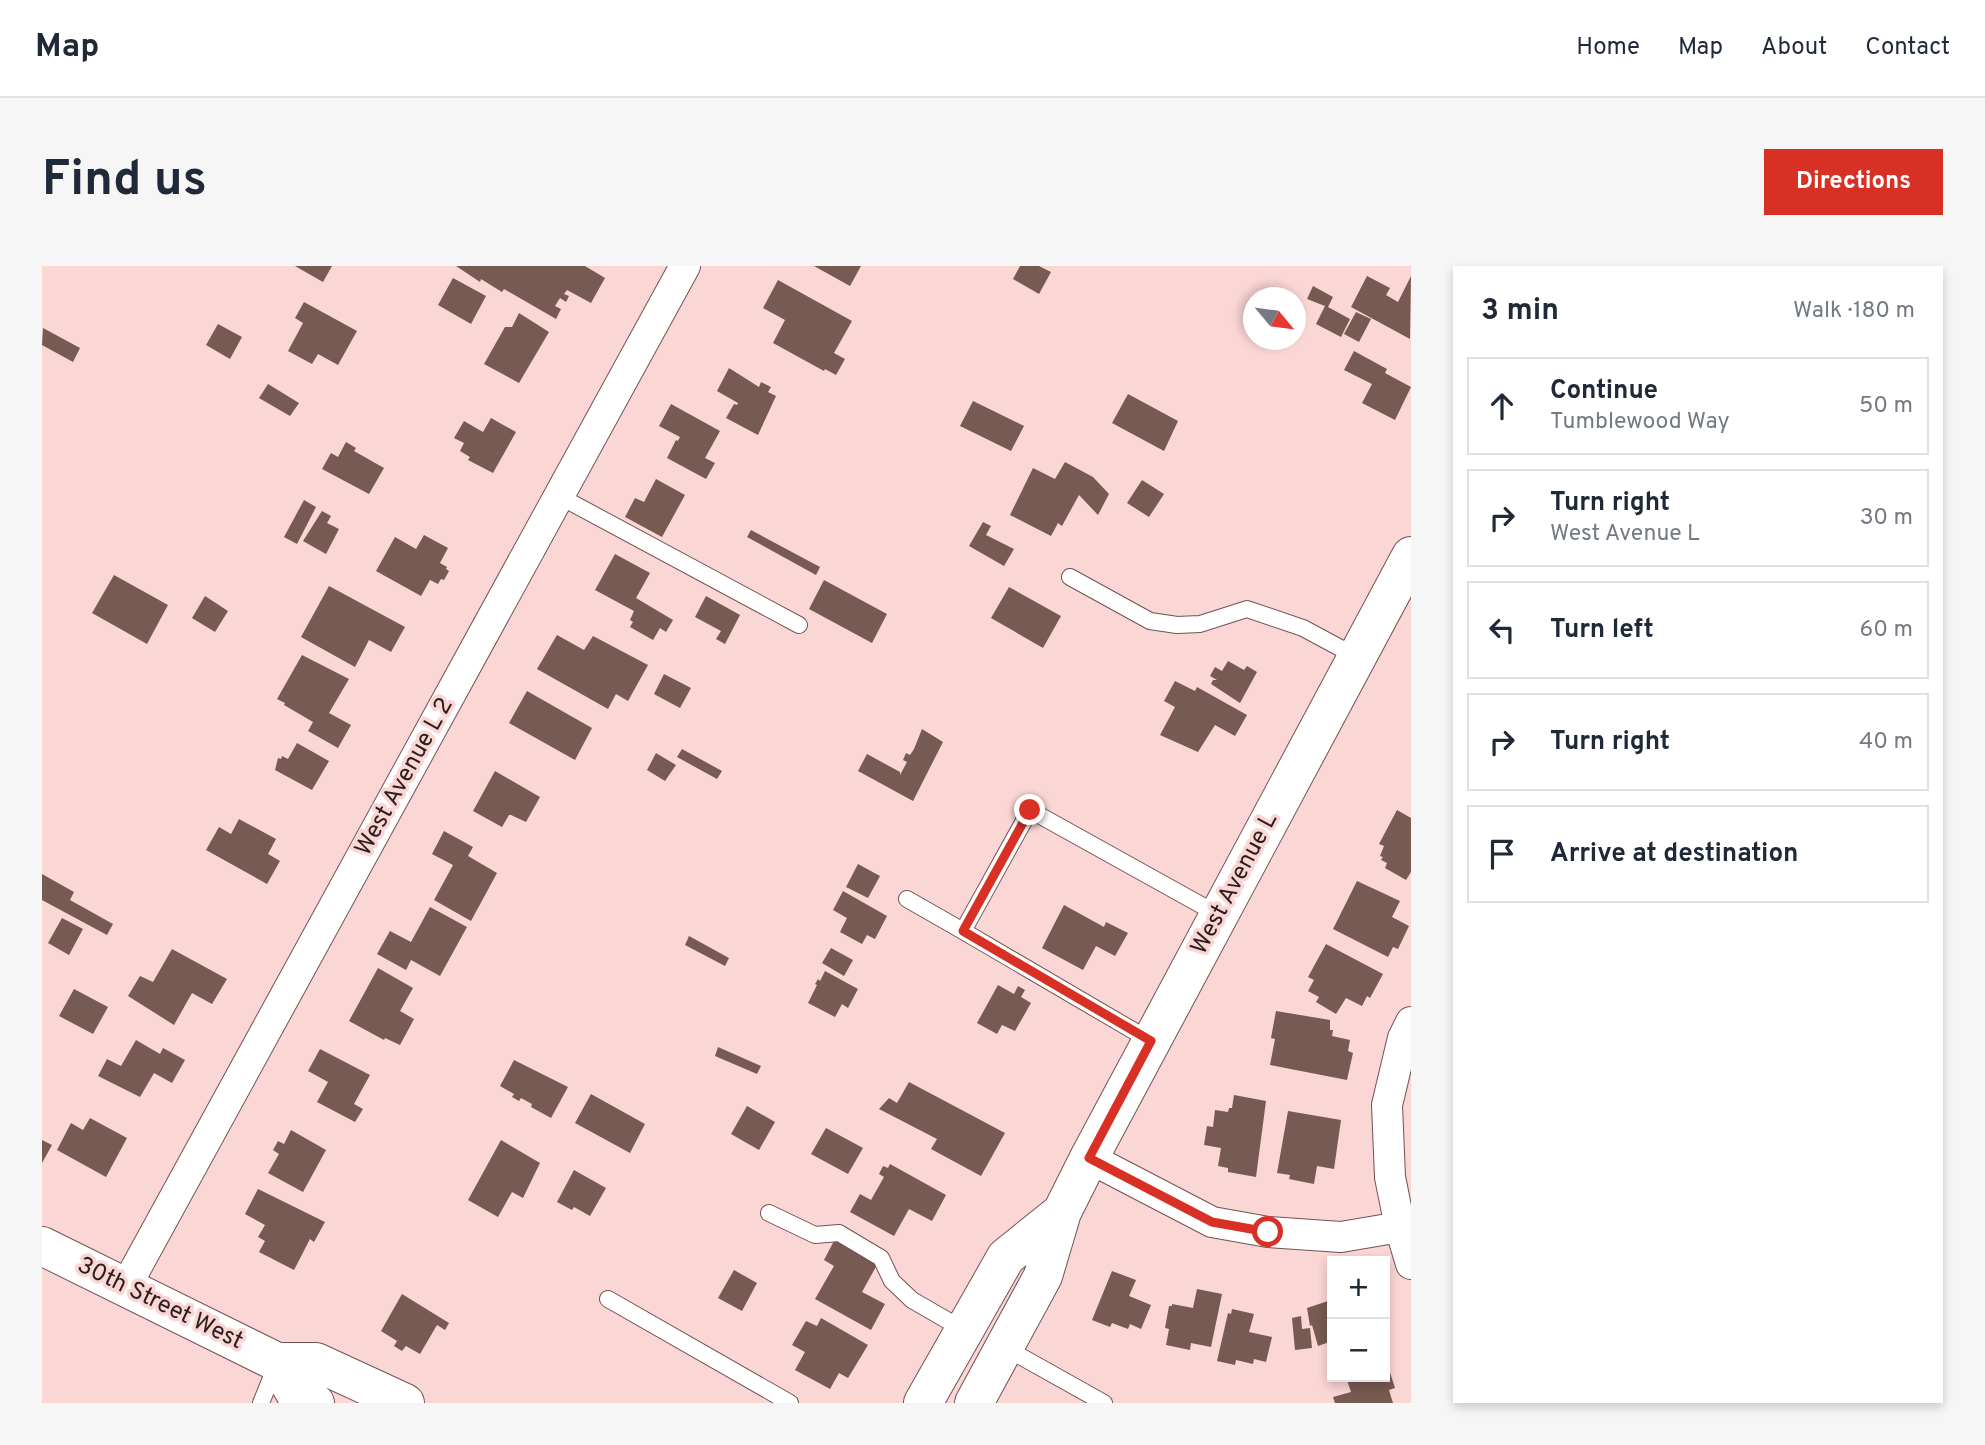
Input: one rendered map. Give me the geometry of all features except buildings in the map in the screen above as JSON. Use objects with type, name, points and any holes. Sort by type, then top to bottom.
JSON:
[{"type":"main road","name":"West Avenue L","points":[[974,1403],[1043,1276],[1062,1212],[1089,1158],[1411,556]]},
{"type":"main road","name":"West Avenue L","points":[[923,1403],[1006,1257],[1062,1212]]},
{"type":"main road","name":"30th Street West","points":[[42,1246],[277,1362],[316,1362],[405,1403]]},
{"type":"main road","points":[[277,1362],[295,1392],[315,1403]]},
{"type":"street","name":"West Avenue L 2","points":[[125,1288],[685,266]]},
{"type":"street","points":[[1411,1022],[1404,1038],[1387,1105],[1390,1177],[1411,1264]]},
{"type":"street","points":[[1089,1158],[1212,1222],[1268,1232],[1342,1237],[1400,1227]]},
{"type":"lane","points":[[559,496],[799,625]]},
{"type":"lane","points":[[1070,577],[1150,621],[1177,625],[1200,624],[1247,608],[1303,628],[1357,657]]},
{"type":"lane","points":[[963,931],[1030,810],[1219,915]]},
{"type":"lane","points":[[907,899],[1151,1041]]},
{"type":"lane","points":[[769,1213],[815,1236],[839,1233],[871,1252],[881,1258],[892,1281],[912,1300],[964,1330]]},
{"type":"lane","points":[[608,1299],[790,1403]]},
{"type":"lane","points":[[1004,1347],[1104,1403]]},
{"type":"lane","points":[[261,1403],[277,1362]]},
{"type":"route","points":[[1030,810],[963,931],[1151,1041],[1089,1158],[1212,1222],[1268,1232]]}]
